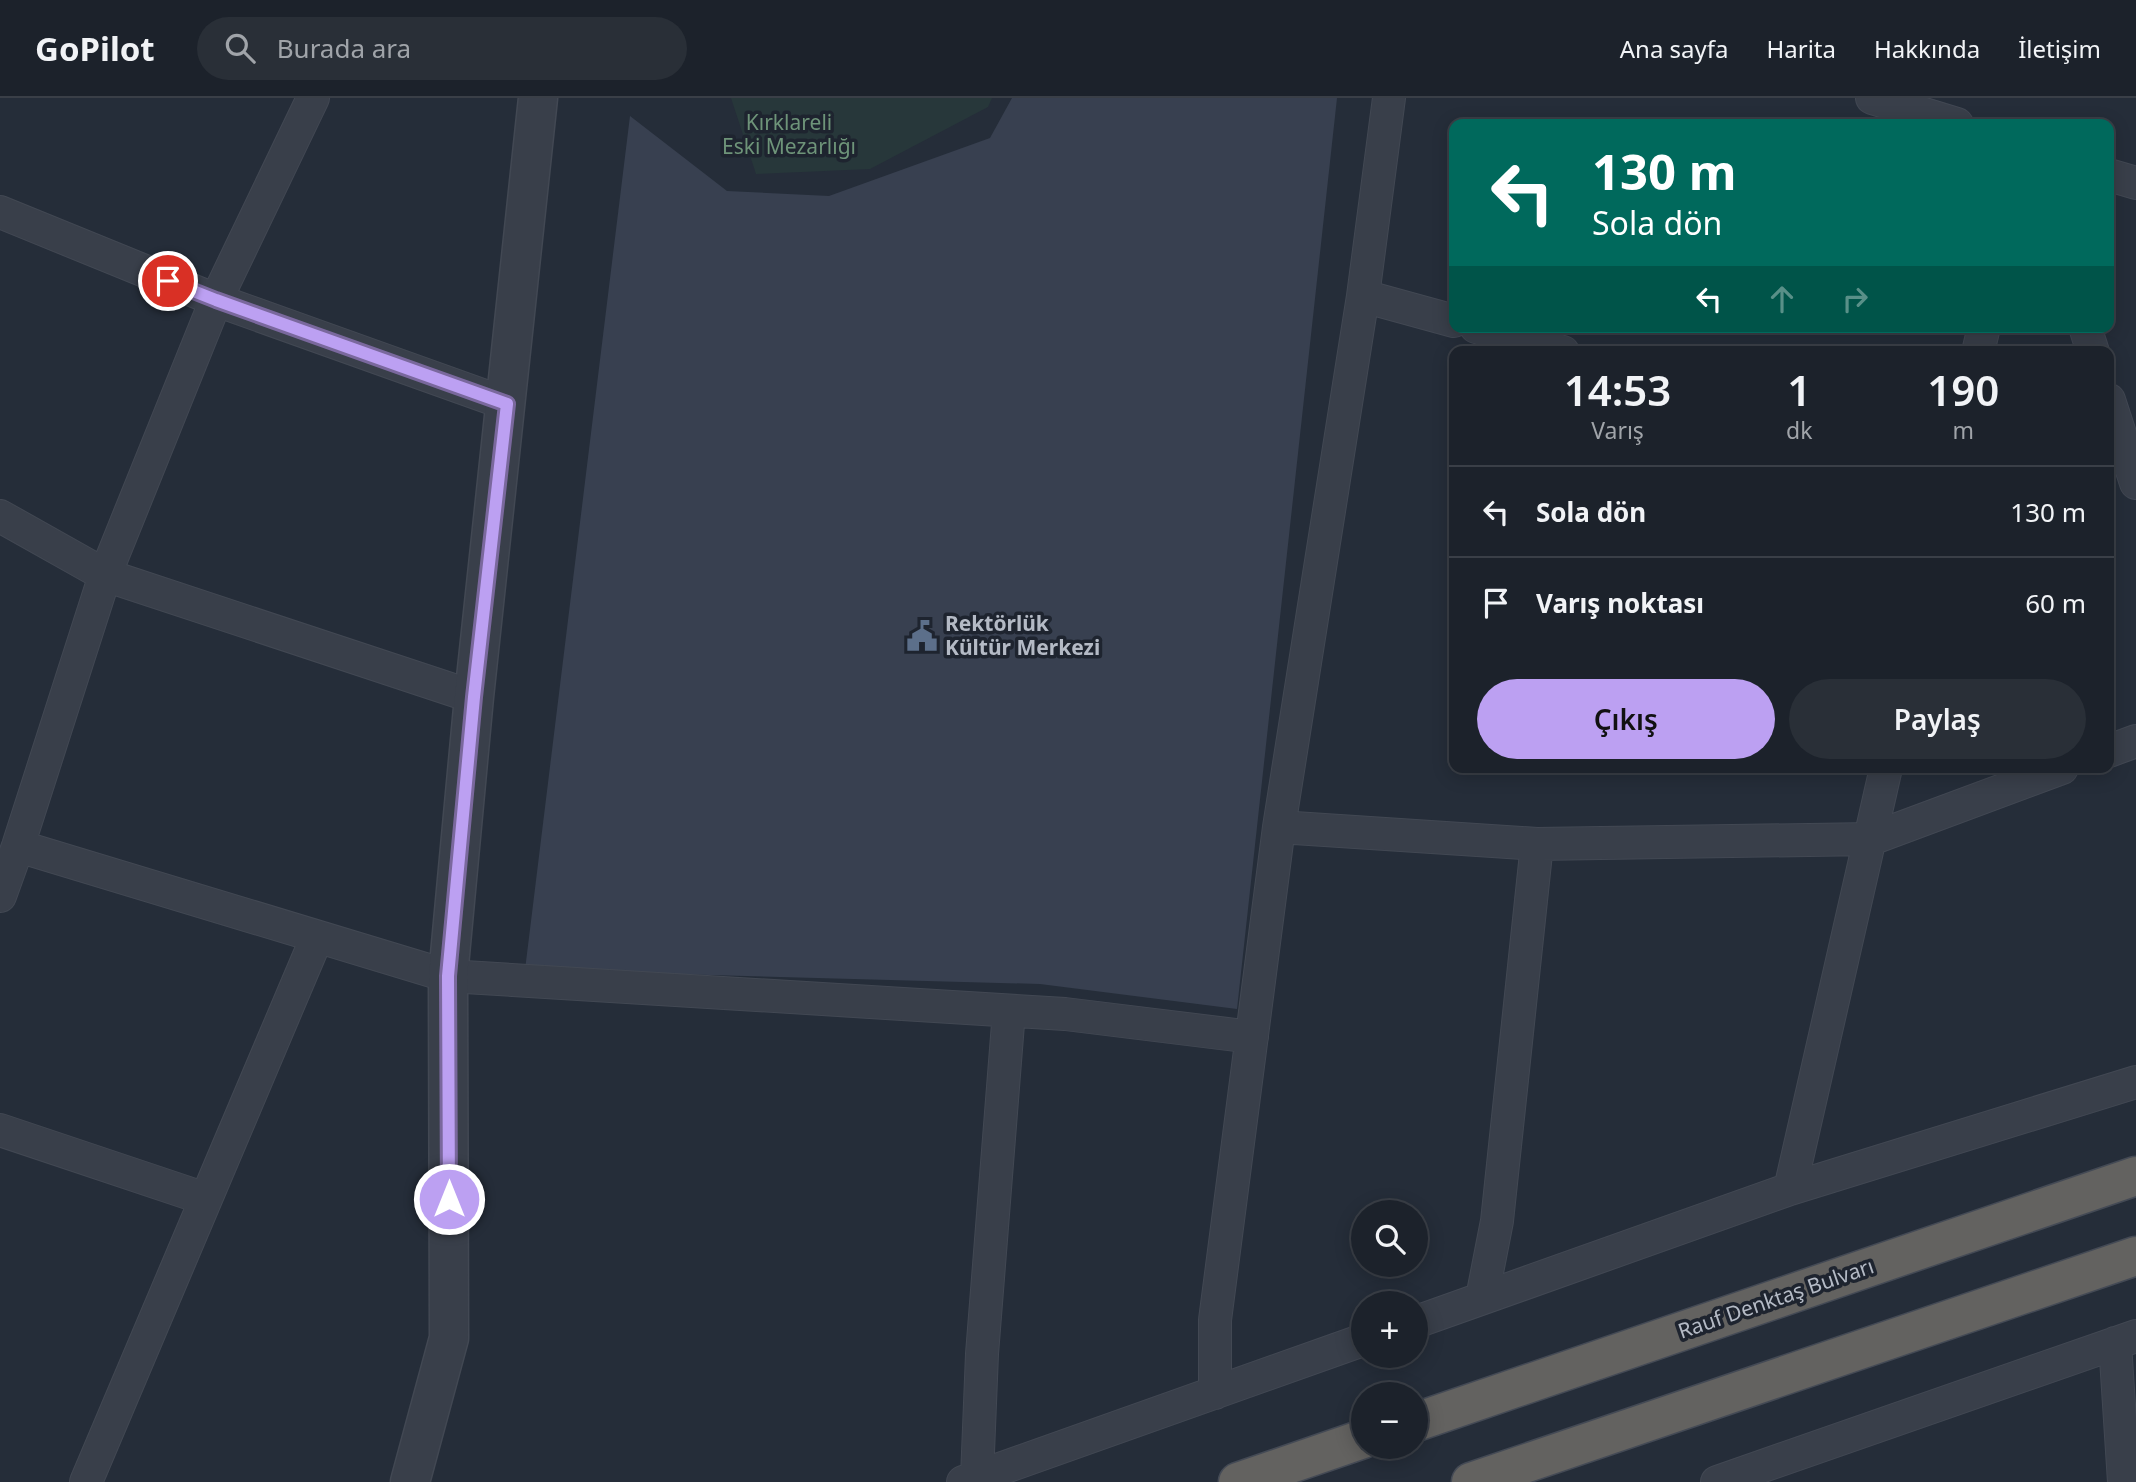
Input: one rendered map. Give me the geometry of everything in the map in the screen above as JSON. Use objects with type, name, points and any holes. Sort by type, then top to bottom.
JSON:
[{"type":"highway","name":"Rauf Denktaş Bulvarı","points":[[1428,1418],[2136,1176]]},
{"type":"highway","points":[[1471,1482],[2136,1256]]},
{"type":"highway","points":[[1238,1482],[1351,1444]]},
{"type":"street","points":[[0,895],[105,575],[216,300],[313,98]]},
{"type":"street","points":[[410,1482],[449,1338],[448,976],[474,697],[538,98]]},
{"type":"street","points":[[1215,1393],[1215,1320],[1279,827],[1363,296],[1389,98]]},
{"type":"street","points":[[1872,98],[1953,114]]},
{"type":"street","points":[[2114,176],[2136,183]]},
{"type":"street","points":[[0,212],[216,300],[507,404]]},
{"type":"street","points":[[1363,296],[1449,320]]},
{"type":"street","points":[[1497,333],[1542,346]]},
{"type":"street","points":[[2114,415],[2136,483]]},
{"type":"street","points":[[0,516],[105,575],[474,697]]},
{"type":"street","points":[[2114,749],[2136,741]]},
{"type":"street","points":[[1790,1189],[1885,773]]},
{"type":"street","points":[[1279,827],[1537,844],[1871,839],[2049,773]]},
{"type":"street","points":[[1482,1298],[1497,1221],[1537,844]]},
{"type":"street","points":[[18,846],[448,976],[1065,1014],[1252,1037]]},
{"type":"street","points":[[86,1482],[317,937]]},
{"type":"street","points":[[1009,1011],[970,1479],[1351,1344]]},
{"type":"street","points":[[1428,1318],[1790,1189],[2136,1082]]},
{"type":"street","points":[[0,1130],[206,1199]]},
{"type":"street","points":[[1717,1482],[2126,1339],[2124,1482]]},
{"type":"green space","name":"Kırklareli Eski Mezarlığı","points":[[731,98],[992,98],[988,107],[870,169],[756,174]]},
{"type":"building","name":"Rektörlük Kültür Merkezi","points":[[1012,98],[1337,98],[1237,1009],[1040,984],[525,970],[630,116],[727,191],[829,196],[990,138]]},
{"type":"place","name":"Rektörlük Kültür Merkezi","points":[[922,636]]},
{"type":"route","points":[[168,281],[507,404],[474,697],[448,976],[449,1199]]}]
